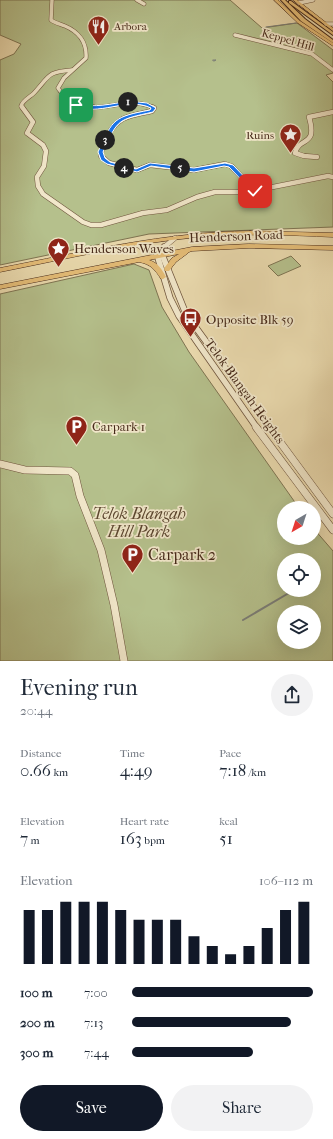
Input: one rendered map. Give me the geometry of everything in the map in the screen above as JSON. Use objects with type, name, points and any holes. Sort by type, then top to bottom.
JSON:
[{"type":"highway","points":[[285,0],[333,33]]},
{"type":"highway","points":[[285,0],[303,20],[333,42]]},
{"type":"highway","points":[[292,0],[333,33]]},
{"type":"main road","points":[[276,0],[299,22],[333,45]]},
{"type":"main road","points":[[297,1],[329,24],[333,33]]},
{"type":"main road","name":"Henderson Road","points":[[0,270],[175,238],[224,234],[277,233],[333,235]]},
{"type":"main road","name":"Henderson Road","points":[[0,287],[160,254],[192,249],[249,246],[333,248]]},
{"type":"main road","points":[[114,248],[120,250],[124,257],[119,263]]},
{"type":"main road","points":[[167,268],[180,255],[192,249]]},
{"type":"main road","points":[[135,260],[145,260],[152,264],[158,268],[163,277]]},
{"type":"street","points":[[52,0],[52,21],[67,26],[78,34],[86,45],[86,58],[64,78],[58,88],[66,99],[76,105],[89,108],[129,102],[147,104],[154,108],[152,111],[126,116],[116,122],[108,135],[101,152],[103,158],[109,163],[137,170],[150,165],[194,170],[225,164],[231,166],[255,191]]},
{"type":"street","points":[[137,0],[144,4]]},
{"type":"street","points":[[297,1],[313,0]]},
{"type":"street","name":"Keppel Hill","points":[[235,35],[312,54],[333,70]]},
{"type":"street","points":[[72,70],[57,71],[45,78],[34,93],[22,103],[21,106],[33,122],[27,133],[43,145],[46,151],[44,166],[37,177],[38,186],[43,194],[87,224],[101,225],[143,213],[173,208],[197,197],[215,192],[255,191],[328,176],[333,177]]},
{"type":"street","points":[[317,157],[304,156],[295,153],[296,149],[310,137],[312,129],[309,117],[333,112]]},
{"type":"street","points":[[137,245],[146,247],[160,254],[165,245],[175,238]]},
{"type":"street","name":"Telok Blangah Heights","points":[[160,254],[163,257],[186,314],[333,514]]},
{"type":"street","name":"Telok Blangah Heights","points":[[160,254],[158,258],[163,277],[179,316],[190,334],[269,446],[333,530]]},
{"type":"street","points":[[0,464],[8,468],[26,470],[70,471],[75,476],[80,496],[101,550],[109,578],[124,660]]},
{"type":"green space","points":[[0,0],[230,0],[262,28],[297,23],[333,50],[333,73],[326,75],[333,82],[333,110],[330,111],[333,114],[333,227],[149,234],[0,265],[0,60],[14,54],[21,44],[0,35]]},
{"type":"green space","points":[[291,256],[301,266],[278,276],[268,266]]},
{"type":"green space","name":"Telok Blangah Hill Park","points":[[134,264],[149,270],[162,307],[189,352],[294,501],[277,501],[277,545],[321,545],[321,537],[333,551],[333,661],[0,661],[0,294]]},
{"type":"waterway","points":[[266,27],[296,23]]},
{"type":"waterway","points":[[213,60],[216,60],[214,61],[213,60]]},
{"type":"waterway","points":[[243,620],[282,597]]},
{"type":"place","name":"Arbora","points":[[98,46]]},
{"type":"place","name":"Ruins","points":[[290,154]]},
{"type":"place","name":"Henderson Waves","points":[[59,268]]},
{"type":"place","name":"Opposite Blk 59","points":[[190,338]]},
{"type":"place","name":"Carpark 1","points":[[77,446]]},
{"type":"place","name":"Carpark 2","points":[[132,574]]},
{"type":"route","points":[[76,105],[89,108],[129,102],[147,104],[154,108],[152,111],[126,116],[116,122],[108,135],[101,152],[101,156],[109,163],[137,170],[150,165],[164,165],[194,170],[217,164],[225,164],[231,166],[255,191]]}]
